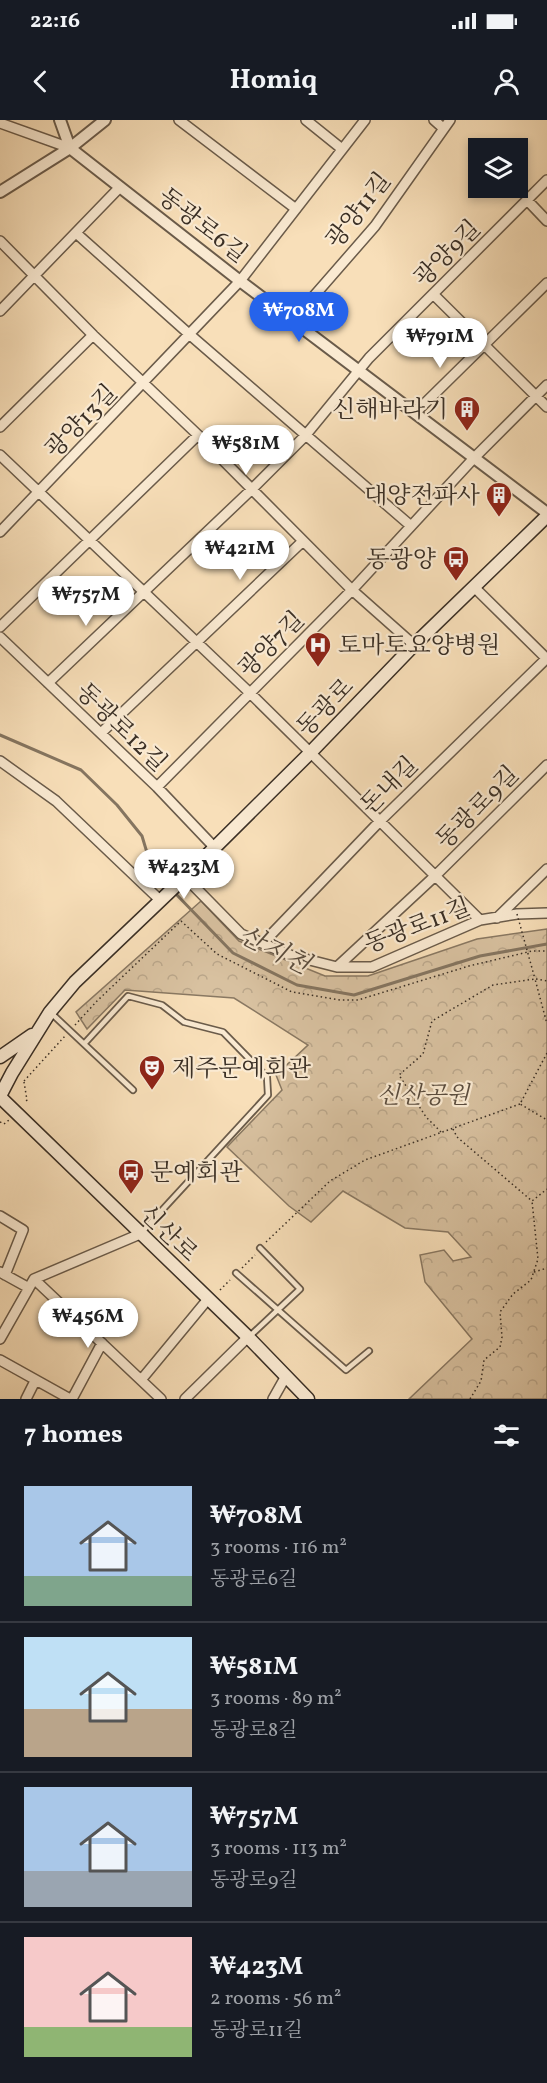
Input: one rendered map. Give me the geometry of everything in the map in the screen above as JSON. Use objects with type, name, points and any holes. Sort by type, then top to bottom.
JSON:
[{"type":"main road","name":"동광로","points":[[161,901],[547,514]]},
{"type":"main road","points":[[0,1096],[12,1072],[50,1012],[75,982],[161,901]]},
{"type":"main road","points":[[0,1057],[38,1031]]},
{"type":"main road","name":"신산로","points":[[0,1096],[248,1337],[308,1399]]},
{"type":"street","points":[[60,120],[70,148]]},
{"type":"street","points":[[0,192],[70,148],[105,120]]},
{"type":"street","points":[[179,120],[296,209]]},
{"type":"street","points":[[306,120],[342,149]]},
{"type":"street","name":"광양13길","points":[[0,532],[240,280],[365,120]]},
{"type":"street","points":[[434,120],[446,124]]},
{"type":"street","points":[[0,123],[70,148]]},
{"type":"street","name":"광양11길","points":[[293,320],[375,226],[446,124]]},
{"type":"street","name":"동광로6길","points":[[70,148],[547,514]]},
{"type":"street","name":"광양9길","points":[[143,591],[305,436],[360,372],[369,358],[547,180]]},
{"type":"street","points":[[0,311],[120,187]]},
{"type":"street","points":[[527,200],[547,221]]},
{"type":"street","points":[[76,233],[305,436],[411,526]]},
{"type":"street","points":[[0,242],[145,382],[352,590],[414,645]]},
{"type":"street","points":[[415,413],[547,284]]},
{"type":"street","points":[[433,294],[547,407]]},
{"type":"street","points":[[0,427],[93,334]]},
{"type":"street","name":"광양7길","points":[[157,787],[352,590],[474,458],[547,386]]},
{"type":"street","points":[[0,627],[198,435]]},
{"type":"street","name":"동광로9길","points":[[0,455],[250,693],[480,920]]},
{"type":"street","points":[[101,733],[303,541]]},
{"type":"street","points":[[474,587],[547,658]]},
{"type":"street","points":[[48,682],[143,591]]},
{"type":"street","name":"동광로12길","points":[[0,637],[157,787],[215,848]]},
{"type":"street","name":"돈내길","points":[[263,944],[380,821],[547,658]]},
{"type":"street","points":[[0,761],[56,801],[161,901]]},
{"type":"street","name":"동광로9길","points":[[337,967],[435,876],[547,765]]},
{"type":"street","points":[[497,918],[547,869]]},
{"type":"street","name":"동광로11길","points":[[185,878],[241,934],[290,955],[337,967],[372,967],[480,920],[517,914],[547,913]]},
{"type":"street","points":[[0,1216],[23,1230],[2,1273],[29,1288]]},
{"type":"street","points":[[0,1339],[34,1279],[140,1234]]},
{"type":"street","points":[[34,1279],[161,1399]]},
{"type":"street","points":[[141,1380],[208,1299]]},
{"type":"street","points":[[185,1399],[248,1337]]},
{"type":"street","points":[[0,1360],[71,1399],[102,1343]]},
{"type":"street","points":[[273,1399],[286,1376]]},
{"type":"street","points":[[26,1399],[35,1381]]},
{"type":"lane","points":[[84,1044],[128,996],[162,1005],[184,1022],[224,1032],[267,1077],[268,1095],[140,1234]]},
{"type":"lane","points":[[50,1012],[133,1090]]},
{"type":"lane","points":[[248,1337],[300,1289],[260,1248]]},
{"type":"lane","points":[[236,1273],[346,1370],[369,1351]]},
{"type":"path","points":[[517,914],[547,1024]]},
{"type":"path","points":[[24,1081],[97,1001],[181,921],[217,954],[240,968],[292,992],[340,1000],[358,1000],[469,966],[532,951],[547,951]]},
{"type":"path","points":[[441,1132],[426,1117],[399,1075],[423,1054],[432,1021],[493,986],[535,979],[547,981]]},
{"type":"path","points":[[220,1290],[330,1181],[365,1160],[520,1104],[547,1053]]},
{"type":"path","points":[[520,1104],[547,1120]]},
{"type":"path","points":[[452,1129],[457,1137],[532,1201],[538,1259],[531,1280],[513,1294],[500,1312],[502,1337],[500,1347],[484,1360],[481,1381],[470,1399]]},
{"type":"path","points":[[532,1201],[547,1189]]},
{"type":"path","points":[[534,1272],[547,1268]]},
{"type":"green space","name":"신산공원","points":[[201,901],[239,941],[325,976],[368,976],[477,939],[547,929],[547,1399],[409,1399],[472,1339],[425,1282],[420,1255],[444,1250],[453,1261],[471,1257],[448,1232],[405,1228],[343,1191],[311,1222],[289,1206],[227,1147],[282,1090],[276,1075],[308,1045],[234,998],[125,990],[87,1029],[76,1012]]},
{"type":"waterway","name":"산지천","points":[[0,735],[81,770],[117,805],[142,836],[151,866],[170,887]]},
{"type":"waterway","name":"산지천","points":[[174,892],[233,953],[297,985],[354,995],[480,956],[547,944]]},
{"type":"place","name":"신해바라기","points":[[467,432]]},
{"type":"place","name":"대양전파사","points":[[499,518]]},
{"type":"place","name":"동광양","points":[[456,582]]},
{"type":"place","name":"토마토요양병원","points":[[318,668]]},
{"type":"place","name":"제주문예회관","points":[[152,1091]]},
{"type":"place","name":"문예회관","points":[[131,1195]]}]
